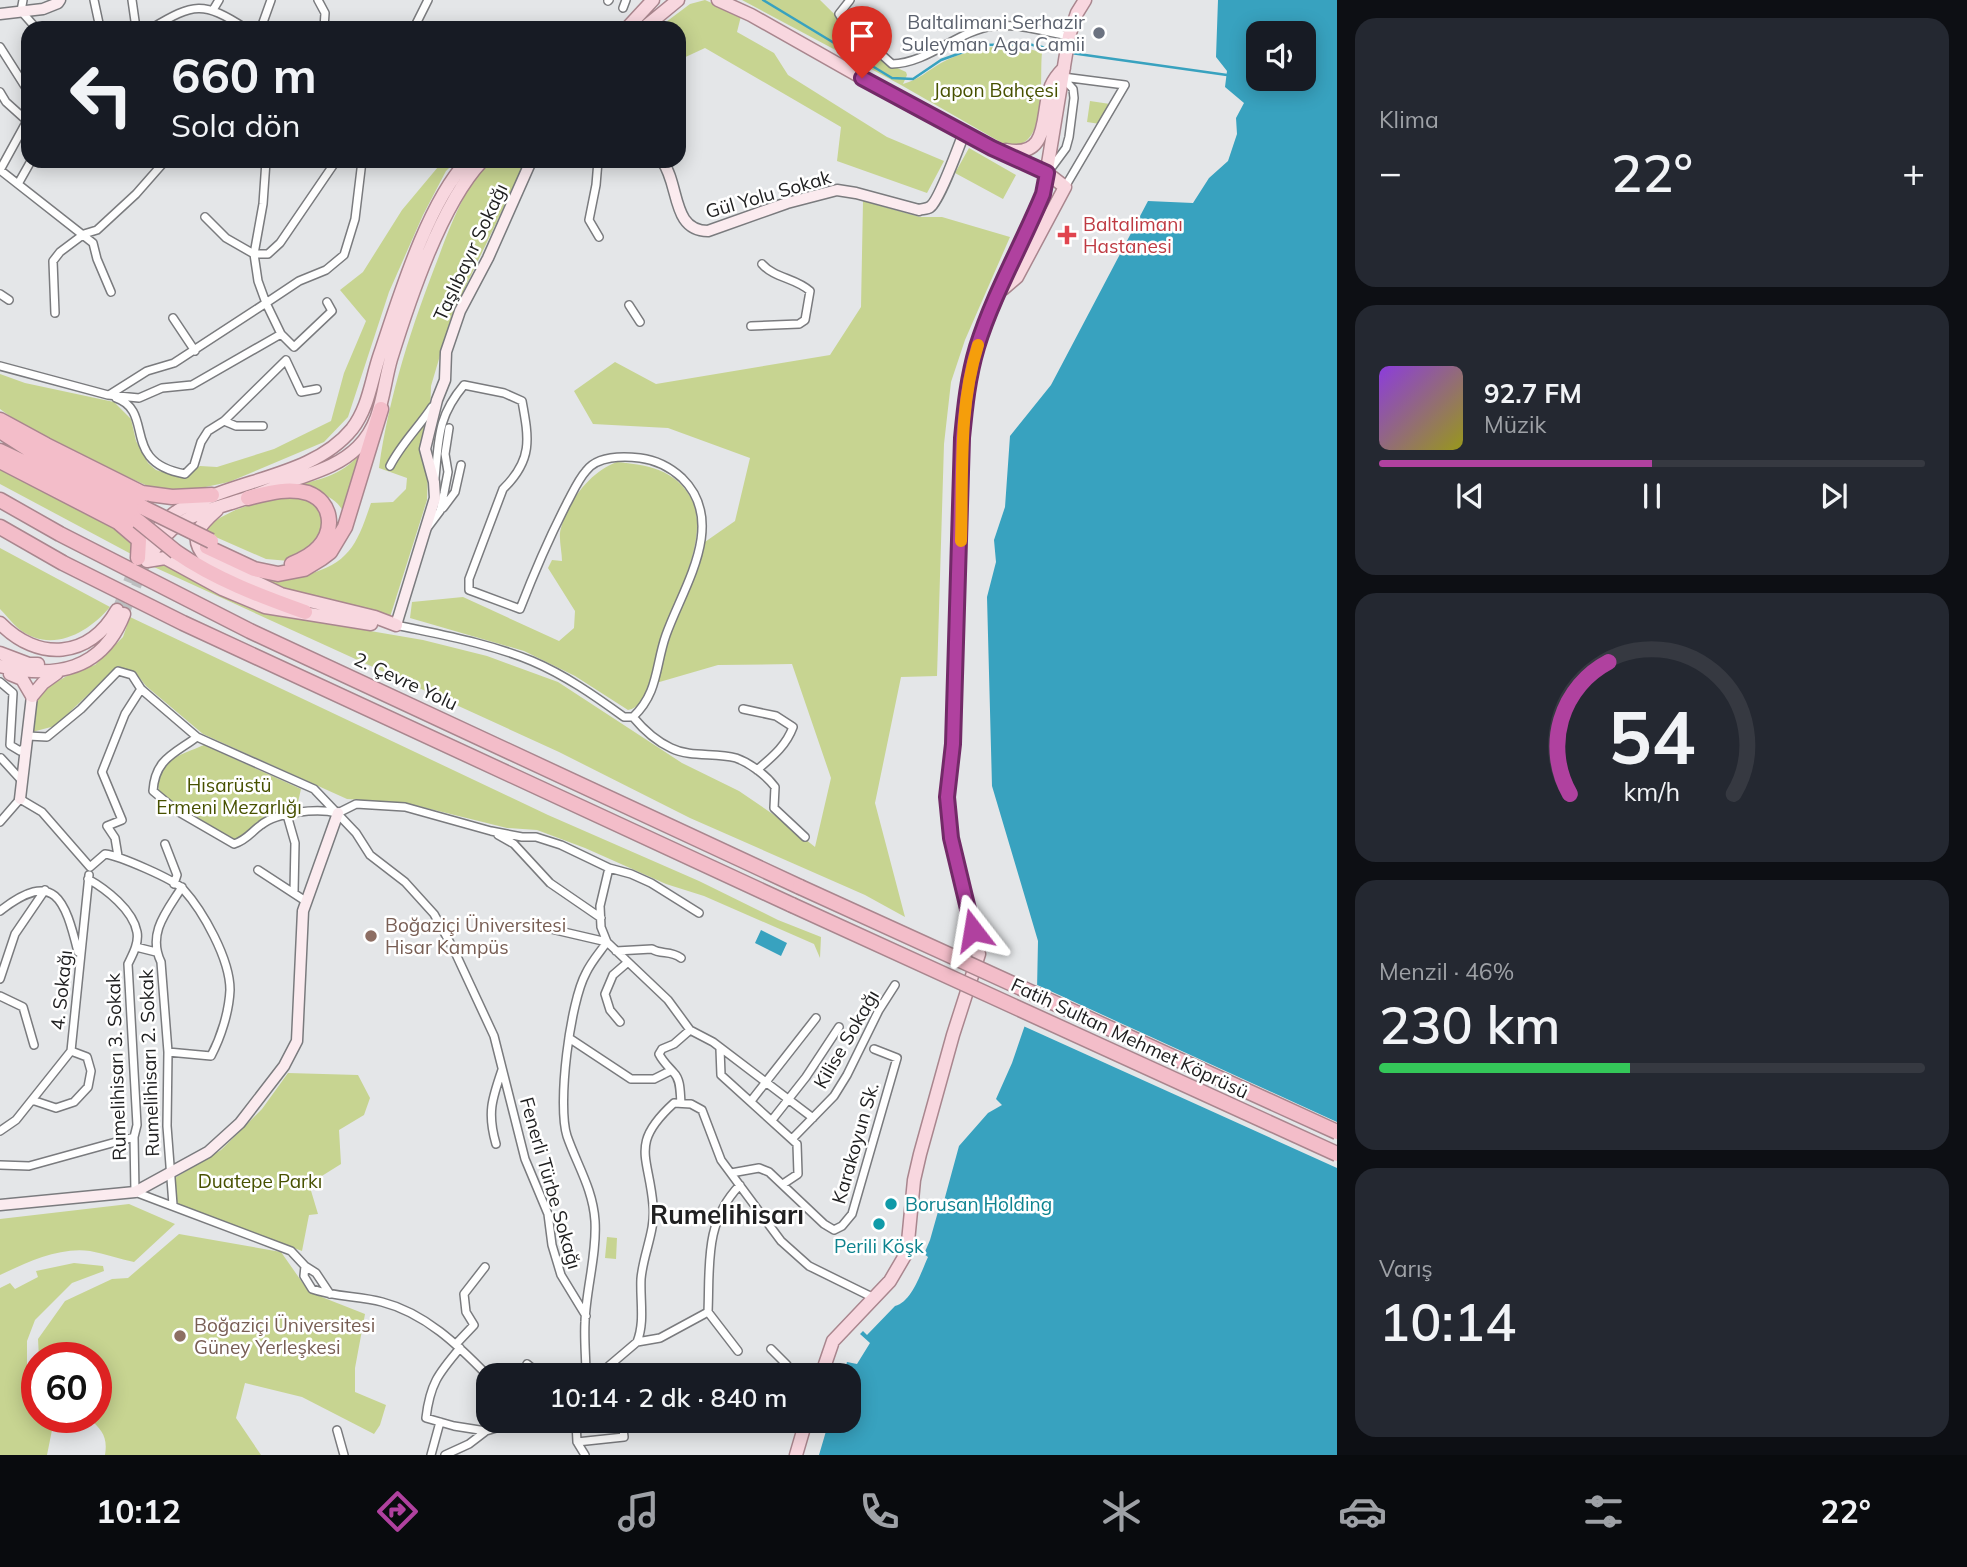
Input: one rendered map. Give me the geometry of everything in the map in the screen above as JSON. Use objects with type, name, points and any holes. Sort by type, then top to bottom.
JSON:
[{"type":"highway","points":[[209,544],[254,569],[278,574],[304,569],[322,558],[330,551],[345,527],[381,409]]},
{"type":"highway","points":[[0,420],[142,492],[217,500]]},
{"type":"highway","points":[[0,431],[141,515],[176,552],[198,568],[305,612]]},
{"type":"highway","points":[[0,451],[111,504],[209,544],[273,565],[292,564],[306,558],[320,547],[329,531],[330,519],[326,506],[310,494],[289,490],[248,498]]},
{"type":"highway","points":[[0,461],[125,527],[139,540],[143,559]]},
{"type":"highway","name":"2. Çevre Yolu","points":[[0,498],[60,534],[250,631],[800,887]]},
{"type":"highway","name":"Fatih Sultan Mehmet Köprüsü","points":[[0,529],[63,564],[293,675],[1337,1154]]},
{"type":"highway","name":"Fatih Sultan Mehmet Köprüsü","points":[[800,887],[1337,1132]]},
{"type":"main road","points":[[634,21],[653,0]]},
{"type":"main road","points":[[652,21],[678,0]]},
{"type":"main road","points":[[718,0],[751,15],[1065,187],[1017,277],[1000,291]]},
{"type":"main road","points":[[735,0],[751,15]]},
{"type":"main road","points":[[826,1363],[834,1341],[890,1281],[907,1252],[914,1180],[920,1154],[979,954],[951,838],[947,797],[953,744],[965,403],[976,349],[1027,232],[1047,177],[1069,36],[1080,2]]},
{"type":"main road","points":[[992,148],[1019,151],[1035,143],[1044,129],[1051,85],[1064,73]]},
{"type":"main road","points":[[396,625],[376,625],[265,607],[222,589],[165,558],[143,559],[150,538],[176,512],[217,500],[324,453],[354,427],[369,394],[379,358],[428,225],[443,194],[462,168]]},
{"type":"main road","points":[[217,500],[248,498],[331,467],[356,449],[381,409],[390,363],[446,214],[477,168]]},
{"type":"main road","points":[[217,500],[196,536],[200,551],[206,558],[281,594],[375,617],[396,625]]},
{"type":"main road","points":[[0,644],[9,650],[33,656],[51,657],[71,652],[97,636],[120,612],[119,628],[99,653],[84,663],[61,671],[43,683],[33,696],[22,679],[0,668]]},
{"type":"main road","points":[[0,623],[27,644],[46,649],[82,646]]},
{"type":"main road","points":[[0,653],[29,664],[37,664],[66,663],[99,653]]},
{"type":"main road","points":[[0,668],[26,672],[61,671]]},
{"type":"main road","points":[[796,1455],[802,1433]]},
{"type":"street","points":[[1,9],[22,6],[43,9],[58,4],[60,0]]},
{"type":"street","points":[[94,0],[98,21]]},
{"type":"street","points":[[132,0],[135,21]]},
{"type":"street","points":[[213,10],[219,0]]},
{"type":"street","points":[[264,21],[271,0]]},
{"type":"street","points":[[318,0],[324,13],[324,21]]},
{"type":"street","points":[[418,21],[428,0]]},
{"type":"street","points":[[850,0],[839,14],[842,19],[892,64],[914,60],[993,26],[1011,26],[1069,36]]},
{"type":"street","points":[[164,21],[195,3],[233,21]]},
{"type":"street","points":[[22,6],[32,21]]},
{"type":"street","points":[[0,47],[21,80]]},
{"type":"street","points":[[1064,73],[1125,85],[1065,187]]},
{"type":"street","points":[[0,93],[21,115]]},
{"type":"street","points":[[21,131],[0,170],[93,243],[111,292]]},
{"type":"street","name":"Gül Yolu Sokak","points":[[668,168],[681,218],[698,232],[708,232],[787,203],[837,190],[919,210],[928,209],[939,193],[964,133]]},
{"type":"street","points":[[18,184],[27,168]]},
{"type":"street","points":[[55,313],[53,261],[60,252],[84,234],[97,230],[159,168]]},
{"type":"street","points":[[266,168],[263,204],[254,254],[258,281],[281,334],[295,346],[332,311],[327,302]]},
{"type":"street","points":[[205,217],[226,238],[254,254],[268,254],[280,243],[331,168]]},
{"type":"street","points":[[108,395],[147,371],[174,363],[195,351],[299,281],[326,270],[344,255],[355,219],[361,168]]},
{"type":"street","name":"Taşlıbayır Sokağı","points":[[396,625],[435,498],[434,482],[425,449],[437,400],[445,380],[446,352],[460,311],[488,258],[528,168]]},
{"type":"street","points":[[597,168],[589,220],[599,237]]},
{"type":"street","points":[[751,326],[799,324],[805,320],[810,291],[802,284],[768,271],[762,264]]},
{"type":"street","points":[[0,294],[9,300]]},
{"type":"street","points":[[629,305],[640,322]]},
{"type":"street","points":[[173,318],[195,351]]},
{"type":"street","points":[[108,395],[139,398],[162,388],[192,386],[281,334]]},
{"type":"street","points":[[0,366],[124,401],[137,419],[140,440],[148,456],[157,465],[185,474],[194,465],[201,442],[208,431],[224,421],[286,360],[301,392],[317,389]]},
{"type":"street","points":[[396,625],[486,645],[533,661],[579,685],[624,717],[633,717],[642,708],[656,683],[664,643],[702,544],[704,524],[699,505],[690,486],[675,471],[654,460],[629,457],[602,460],[587,468],[545,546],[520,609],[469,590],[469,579],[503,488],[513,479],[526,459],[528,443],[522,401],[504,393],[464,385],[451,401],[440,424],[434,482]]},
{"type":"street","name":"Taşlıbayır Sokağı","points":[[390,466],[397,451],[418,428],[437,400]]},
{"type":"street","points":[[224,421],[236,426],[263,426]]},
{"type":"street","points":[[440,511],[448,472],[445,454],[449,428]]},
{"type":"street","points":[[424,531],[455,492],[461,465]]},
{"type":"street","name":"Fenerli Türbe Sokağı","points":[[27,741],[47,737],[81,709],[118,671],[132,676],[141,689],[197,737],[314,789],[338,813],[356,833],[370,855],[405,882],[434,914],[454,950],[494,1036],[525,1159],[548,1214],[552,1245],[561,1276],[586,1316]]},
{"type":"street","points":[[0,682],[13,692],[9,740],[16,744],[27,741]]},
{"type":"street","points":[[118,856],[115,838],[107,826],[122,820],[102,772],[125,714],[141,689]]},
{"type":"street","points":[[0,822],[20,799],[33,696]]},
{"type":"street","points":[[743,709],[776,716],[793,727],[776,754],[757,770]]},
{"type":"street","points":[[633,717],[643,729],[672,748],[703,756],[736,758],[766,776],[775,787],[774,808],[806,837]]},
{"type":"street","points":[[197,737],[168,756],[159,767],[154,777],[153,791],[177,811],[234,844],[246,840],[260,825],[269,820],[287,815],[314,810],[338,813],[356,804],[405,807],[491,831],[536,837],[561,845],[609,868],[651,883],[699,914]]},
{"type":"street","points":[[1,758],[22,782]]},
{"type":"street","points":[[20,799],[42,812],[90,867],[105,854],[118,856],[178,885],[200,913],[225,964],[230,988],[218,1042],[211,1056],[168,1052]]},
{"type":"street","points":[[0,1205],[135,1192],[208,1152],[240,1124],[284,1066],[297,1041],[303,911],[338,813]]},
{"type":"street","points":[[287,815],[295,843],[295,892]]},
{"type":"street","points":[[491,831],[514,844],[550,883],[601,918]]},
{"type":"street","points":[[519,850],[522,837]]},
{"type":"street","points":[[165,844],[178,885]]},
{"type":"street","name":"4. Sokağı","points":[[0,1131],[16,1120],[71,1051],[90,867]]},
{"type":"street","points":[[609,868],[600,906],[607,942],[668,1000],[690,1030],[720,1048],[813,1118]]},
{"type":"street","points":[[258,870],[307,902]]},
{"type":"street","name":"Rumelihisarı 3. Sokak","points":[[89,879],[105,888],[128,914],[137,931],[136,947],[128,964],[137,1125],[134,1137],[135,1192]]},
{"type":"street","name":"Rumelihisarı 2. Sokak","points":[[173,1205],[167,1126],[168,1052],[162,962],[156,952],[157,926],[178,885]]},
{"type":"street","points":[[0,979],[15,934],[45,890]]},
{"type":"street","points":[[0,911],[30,891],[45,890],[56,896],[69,916],[80,960]]},
{"type":"street","points":[[551,929],[607,942]]},
{"type":"street","points":[[586,1363],[586,1316],[595,1224],[587,1181],[567,1135],[563,1118],[566,1060],[577,996],[586,973],[607,942]]},
{"type":"street","name":"Rumelihisarı 2. Sokak","points":[[136,947],[156,952]]},
{"type":"street","points":[[616,951],[652,949],[656,952],[673,953],[681,958]]},
{"type":"street","points":[[620,1022],[610,1010],[605,995],[613,975],[628,962]]},
{"type":"street","name":"Kilise Sokağı","points":[[793,1138],[834,1096],[878,1010],[895,985]]},
{"type":"street","points":[[0,996],[23,1007],[34,1045]]},
{"type":"street","points":[[751,1101],[816,1018]]},
{"type":"street","points":[[772,1119],[839,1027]]},
{"type":"street","points":[[681,1102],[679,1084],[675,1074],[661,1057],[662,1049],[674,1044],[690,1030]]},
{"type":"street","points":[[569,1038],[631,1079],[654,1079],[670,1071]]},
{"type":"street","points":[[720,1048],[721,1075],[797,1144],[798,1174],[783,1184]]},
{"type":"street","name":"Karakoyun Sk.","points":[[731,1173],[759,1168],[769,1172],[824,1224],[834,1230],[842,1226],[852,1214],[897,1058],[874,1049]]},
{"type":"street","points":[[32,1100],[55,1108],[74,1102],[88,1087],[91,1071],[87,1057],[71,1051]]},
{"type":"street","points":[[496,1144],[491,1125],[491,1101],[503,1069]]},
{"type":"street","points":[[612,1363],[637,1342],[642,1329],[641,1279],[653,1220],[653,1204],[644,1162],[645,1144],[662,1114],[674,1103],[691,1104],[702,1110],[721,1160],[781,1241],[809,1266],[874,1298]]},
{"type":"street","points":[[0,1165],[29,1166],[134,1137]]},
{"type":"street","points":[[738,1351],[708,1312],[711,1249],[718,1215],[727,1199],[740,1185]]},
{"type":"street","points":[[135,1192],[291,1251],[316,1273],[330,1294]]},
{"type":"street","points":[[305,1266],[304,1276],[308,1287],[315,1291],[385,1303],[428,1322],[476,1364]]},
{"type":"street","points":[[476,1429],[426,1418],[429,1392],[440,1371],[474,1325],[466,1312],[464,1294],[485,1267]]},
{"type":"street","points":[[637,1342],[660,1338],[708,1312]]},
{"type":"street","points":[[771,1349],[785,1363]]},
{"type":"street","points":[[431,1455],[440,1422]]},
{"type":"street","points":[[337,1430],[344,1455]]},
{"type":"street","points":[[445,1455],[469,1444],[483,1433]]},
{"type":"street","points":[[577,1433],[577,1442],[585,1455]]},
{"type":"street","points":[[577,1442],[624,1437],[624,1433]]},
{"type":"green space","points":[[705,0],[741,16],[737,32],[774,53],[788,75],[887,137],[944,161],[927,193],[837,161],[841,127],[705,48],[686,57],[686,21],[667,21],[690,4]]},
{"type":"green space","name":"Japon Bahçesi","points":[[742,0],[820,0],[882,61],[906,72],[903,84],[953,57],[978,49],[1004,46],[1042,53],[1041,97],[1035,128],[1028,139],[1017,145],[1002,143],[901,85]]},
{"type":"green space","points":[[1090,101],[1110,104],[1100,124],[1087,122]]},
{"type":"green space","points":[[969,148],[1016,175],[1003,199],[955,173]]},
{"type":"green space","points":[[437,168],[449,168],[423,215],[389,292],[348,417],[324,442],[229,482],[196,489],[157,490],[98,464],[18,422],[0,409],[0,374],[25,383],[114,402],[131,419],[136,441],[148,463],[156,470],[182,478],[200,466],[217,467],[274,449],[331,421],[344,373],[366,321],[340,290],[363,272],[402,210]]},
{"type":"green space","points":[[483,168],[523,168],[452,315],[431,386],[427,500],[390,617],[279,587],[222,560],[273,579],[294,578],[321,570],[350,550],[371,503],[393,502],[406,489],[407,478],[379,468],[395,387],[420,308],[449,231]]},
{"type":"green space","points":[[863,201],[920,217],[942,217],[1010,237],[965,340],[951,382],[944,444],[937,676],[901,677],[875,803],[905,917],[865,895],[690,818],[559,752],[154,567],[163,565],[265,613],[423,640],[487,656],[558,682],[682,763],[739,791],[815,847],[831,778],[792,664],[718,665],[656,683],[664,643],[702,544],[735,521],[750,458],[668,428],[593,424],[574,391],[615,362],[656,384],[830,355],[861,307]]},
{"type":"green space","points":[[366,446],[346,518],[337,503],[323,494],[288,487],[332,475],[350,464]]},
{"type":"green space","points":[[617,462],[659,470],[677,481],[691,498],[696,515],[697,533],[687,573],[663,633],[650,686],[635,707],[628,710],[575,676],[524,651],[410,618],[412,602],[463,597],[559,641],[574,628],[575,611],[548,568],[552,560],[562,561],[560,532],[564,518],[582,488],[598,472]]},
{"type":"green space","points":[[0,464],[134,539],[133,555],[0,484]]},
{"type":"green space","points":[[289,494],[310,498],[326,519],[316,545],[289,561],[266,559],[202,531],[232,512]]},
{"type":"green space","points":[[0,548],[110,607],[91,625],[68,637],[44,640],[31,636],[19,629],[0,609]]},
{"type":"green space","points":[[130,617],[548,815],[821,937],[820,958],[814,944],[704,896],[666,884],[537,830],[507,828],[406,803],[347,799],[203,734],[146,686],[135,672],[118,666],[55,726],[32,732],[37,699],[46,688],[79,669],[95,665],[123,637]]},
{"type":"green space","name":"Hisarüstü Ermeni Mezarlığı","points":[[204,745],[301,789],[296,811],[264,818],[243,838],[233,840],[175,808],[160,793],[158,783],[161,774],[173,759]]},
{"type":"green space","name":"Duatepe Parkı","points":[[288,1073],[358,1075],[370,1098],[364,1115],[339,1130],[341,1164],[309,1184],[318,1214],[309,1215],[302,1251],[178,1205],[173,1179],[221,1150],[262,1109]]},
{"type":"green space","points":[[129,1204],[175,1224],[134,1262],[90,1251],[67,1251],[44,1257],[0,1275],[0,1219]]},
{"type":"green space","points":[[179,1234],[281,1252],[309,1292],[365,1314],[355,1368],[355,1392],[386,1405],[380,1425],[374,1434],[302,1397],[245,1383],[236,1418],[261,1455],[105,1455],[106,1443],[102,1433],[112,1433],[112,1342],[38,1342],[38,1339],[65,1301],[112,1279],[128,1278]]},
{"type":"green space","points":[[607,1237],[617,1238],[616,1259],[605,1258]]},
{"type":"green space","points":[[74,1263],[103,1266],[104,1271],[72,1283],[35,1320],[27,1342],[21,1342],[21,1433],[51,1433],[47,1455],[0,1455],[0,1288],[10,1283],[15,1289],[38,1277],[36,1271]]},
{"type":"water","points":[[1218,0],[1337,0],[1337,1455],[819,1455],[825,1433],[861,1433],[861,1363],[858,1363],[870,1343],[860,1334],[863,1331],[867,1335],[895,1306],[906,1299],[919,1278],[928,1257],[924,1254],[941,1201],[944,1201],[959,1146],[988,1113],[1002,1105],[996,1099],[1012,1063],[1037,990],[1038,941],[992,786],[987,597],[996,562],[994,540],[1005,507],[1010,436],[1051,385],[1148,201],[1193,203],[1209,178],[1228,161],[1237,134],[1236,118],[1244,103],[1225,87],[1227,71],[1216,57]]},
{"type":"water","points":[[761,930],[787,943],[781,956],[755,943]]},
{"type":"pier","points":[[1033,983],[1337,1122],[1337,1168],[1021,1025]]},
{"type":"waterway","points":[[763,0],[892,78],[913,79],[941,60],[983,45],[1028,44],[1061,51]]},
{"type":"waterway","points":[[1071,53],[1227,75]]},
{"type":"tunnel","points":[[124,614],[147,561]]},
{"type":"tunnel","points":[[117,610],[134,567]]},
{"type":"slow traffic","points":[[961,541],[965,403],[978,345]]},
{"type":"place","name":"Baltalimani Serhazir Suleyman Aga Camii","points":[[1099,33]]},
{"type":"place","name":"Baltalimanı Hastanesi","points":[[1067,235]]},
{"type":"place","name":"Boğaziçi Üniversitesi Hisar Kampüs","points":[[371,936]]},
{"type":"place","name":"Borusan Holding","points":[[891,1204]]},
{"type":"place","name":"Perili Köşk","points":[[879,1224]]},
{"type":"place","name":"Boğaziçi Üniversitesi Güney Yerleşkesi","points":[[180,1336]]},
{"type":"district","name":"Rumelihisarı","points":[[727,1214]]},
{"type":"route","points":[[862,78],[992,148],[1047,173],[1043,194],[976,349],[965,403],[953,744],[947,797],[951,838],[973,930]]}]
